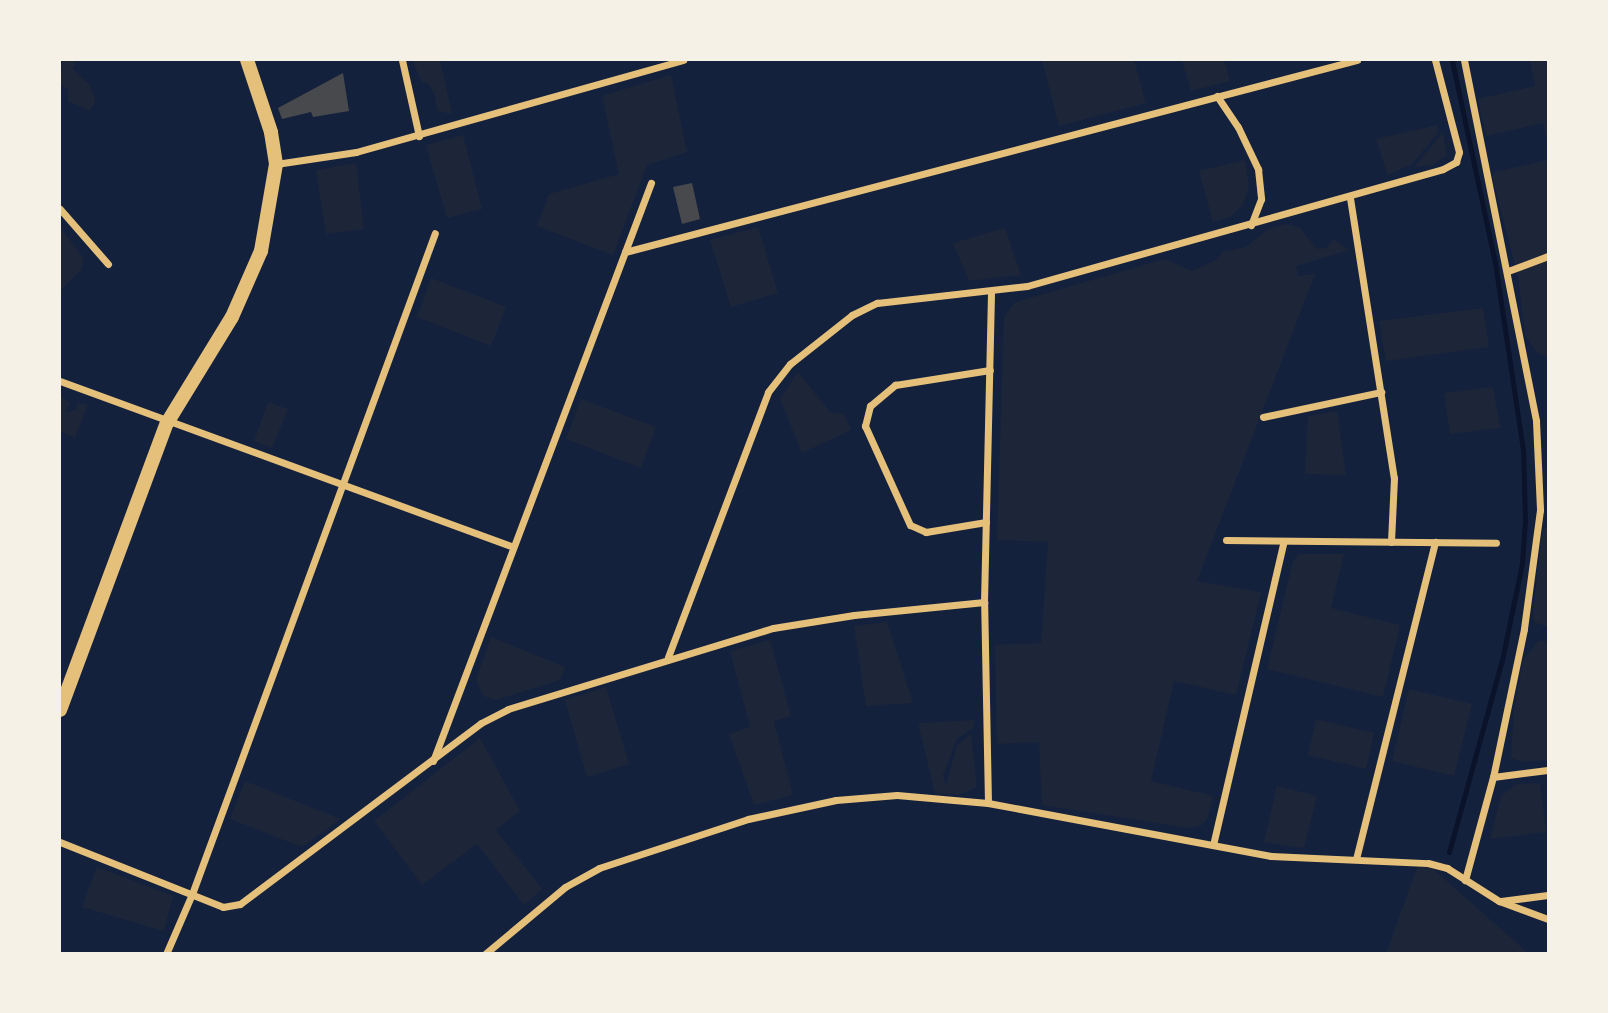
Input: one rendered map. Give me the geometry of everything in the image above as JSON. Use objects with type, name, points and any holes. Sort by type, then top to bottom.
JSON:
[{"type":"main road","points":[[60,710],[167,423],[249,283],[270,220],[276,164],[271,132],[247,60]]},
{"type":"street","points":[[402,60],[419,136]]},
{"type":"street","points":[[276,164],[356,152],[419,136],[663,63],[682,60]]},
{"type":"street","points":[[625,252],[1357,60]]},
{"type":"street","points":[[668,657],[760,408],[790,364],[852,314],[877,303],[991,293],[1350,198],[1456,162],[1457,139],[1435,60]]},
{"type":"street","points":[[1464,60],[1536,421],[1544,510],[1524,629],[1493,777],[1465,880]]},
{"type":"street","points":[[1217,96],[1258,169],[1261,199],[1251,225]]},
{"type":"street","points":[[433,762],[512,546],[651,183]]},
{"type":"street","points":[[1350,198],[1394,478],[1391,542]]},
{"type":"street","points":[[60,209],[108,264]]},
{"type":"street","points":[[166,954],[192,894],[435,233]]},
{"type":"street","points":[[1508,271],[1549,256]]},
{"type":"street","points":[[988,803],[984,602],[991,293]]},
{"type":"street","points":[[986,522],[926,532],[910,524],[866,426],[870,406],[895,385],[990,370]]},
{"type":"street","points":[[60,381],[167,423],[512,546]]},
{"type":"street","points":[[1263,417],[1381,392]]},
{"type":"street","points":[[1226,540],[1496,543]]},
{"type":"street","points":[[1213,845],[1284,541]]},
{"type":"street","points":[[1356,859],[1435,542]]},
{"type":"street","points":[[60,842],[223,907],[240,904],[433,762],[481,723],[508,709],[668,657],[813,620],[984,602]]},
{"type":"street","points":[[1493,777],[1549,770]]},
{"type":"street","points":[[485,954],[581,877],[678,840],[748,819],[848,799],[908,795],[988,803],[1292,858],[1428,863],[1465,880],[1499,901],[1549,919]]},
{"type":"street","points":[[1499,901],[1549,895]]},
{"type":"shaded area","points":[[62,60],[76,60],[73,69],[90,85],[96,102],[89,111],[68,101],[68,90],[60,84]]},
{"type":"shaded area","points":[[412,60],[440,60],[452,114],[437,111],[435,96],[429,84],[422,82]]},
{"type":"shaded area","points":[[1042,60],[1134,60],[1146,103],[1059,126]]},
{"type":"shaded area","points":[[1182,60],[1224,60],[1230,81],[1191,91]]},
{"type":"shaded area","points":[[1530,60],[1548,60],[1548,146],[1543,123],[1486,136],[1478,99],[1535,86]]},
{"type":"shaded area","points":[[671,75],[687,152],[647,165],[613,255],[537,226],[549,194],[619,174],[602,96]]},
{"type":"shaded area","points":[[1438,125],[1437,134],[1412,164],[1388,175],[1376,139]]},
{"type":"shaded area","points":[[1443,132],[1447,155],[1433,165],[1414,167]]},
{"type":"shaded area","points":[[463,135],[482,209],[447,218],[426,145]]},
{"type":"shaded area","points":[[1245,160],[1249,186],[1243,205],[1230,217],[1213,222],[1199,171]]},
{"type":"shaded area","points":[[1548,160],[1548,357],[1536,352],[1525,335],[1518,276],[1492,177],[1495,172]]},
{"type":"shaded area","points":[[356,163],[364,229],[326,234],[316,170]]},
{"type":"shaded area","points":[[1286,224],[1300,228],[1317,249],[1326,248],[1333,239],[1349,250],[1296,266],[1298,276],[1315,274],[1197,581],[1261,592],[1236,695],[1174,681],[1151,781],[1213,796],[1208,817],[1202,825],[1188,828],[1042,805],[1039,742],[997,744],[995,645],[1041,643],[1048,542],[997,540],[1004,317],[1014,303],[1165,259],[1192,271],[1218,259],[1222,252],[1246,247],[1268,229]]},
{"type":"shaded area","points":[[60,227],[83,257],[82,269],[60,291]]},
{"type":"shaded area","points":[[758,227],[778,293],[731,307],[710,240]]},
{"type":"shaded area","points":[[1005,228],[1021,275],[969,281],[953,243]]},
{"type":"shaded area","points":[[431,278],[506,307],[491,346],[417,317]]},
{"type":"shaded area","points":[[1483,308],[1489,347],[1386,361],[1379,321]]},
{"type":"shaded area","points":[[798,372],[830,412],[844,414],[851,430],[802,453],[780,399]]},
{"type":"shaded area","points":[[1493,387],[1500,428],[1450,434],[1444,393]]},
{"type":"shaded area","points":[[60,396],[70,403],[66,413],[77,409],[77,403],[88,404],[75,438],[60,431]]},
{"type":"shaded area","points":[[581,399],[656,427],[641,468],[566,439]]},
{"type":"shaded area","points":[[268,402],[288,409],[272,448],[254,441]]},
{"type":"shaded area","points":[[1337,411],[1346,475],[1305,474],[1308,416]]},
{"type":"shaded area","points":[[1548,524],[1548,627],[1534,622],[1533,612],[1542,533]]},
{"type":"shaded area","points":[[1299,554],[1344,554],[1331,608],[1400,625],[1383,697],[1267,669],[1293,561]]},
{"type":"shaded area","points":[[887,622],[913,703],[866,706],[854,626]]},
{"type":"shaded area","points":[[491,637],[565,667],[560,680],[496,700],[483,696],[476,680]]},
{"type":"shaded area","points":[[770,640],[791,716],[774,721],[793,795],[754,805],[729,734],[750,727],[730,651]]},
{"type":"shaded area","points":[[1538,641],[1548,641],[1548,760],[1522,762],[1511,758],[1514,710],[1523,660]]},
{"type":"shaded area","points":[[606,687],[629,764],[587,777],[565,700]]},
{"type":"shaded area","points":[[1409,689],[1472,704],[1454,776],[1392,761]]},
{"type":"shaded area","points":[[1316,719],[1374,733],[1366,769],[1308,755]]},
{"type":"shaded area","points":[[975,720],[973,728],[957,739],[943,775],[946,786],[957,745],[971,734],[977,787],[959,795],[935,793],[918,723]]},
{"type":"shaded area","points":[[480,738],[520,811],[496,830],[542,889],[524,905],[477,844],[422,885],[374,821]]},
{"type":"shaded area","points":[[245,781],[341,819],[302,847],[230,819]]},
{"type":"shaded area","points":[[1540,783],[1546,832],[1490,839],[1501,796],[1517,784]]},
{"type":"shaded area","points":[[1277,786],[1317,796],[1304,848],[1264,842]]},
{"type":"shaded area","points":[[1418,865],[1432,868],[1528,953],[1386,954]]},
{"type":"shaded area","points":[[97,867],[173,896],[164,931],[82,907]]},
{"type":"building","points":[[343,73],[349,111],[313,117],[311,112],[282,119],[278,108]]},
{"type":"building","points":[[692,183],[700,219],[682,224],[673,187]]},
{"type":"waterway","points":[[1449,852],[1502,660],[1522,563],[1525,520],[1523,450],[1495,263],[1452,60]]}]
